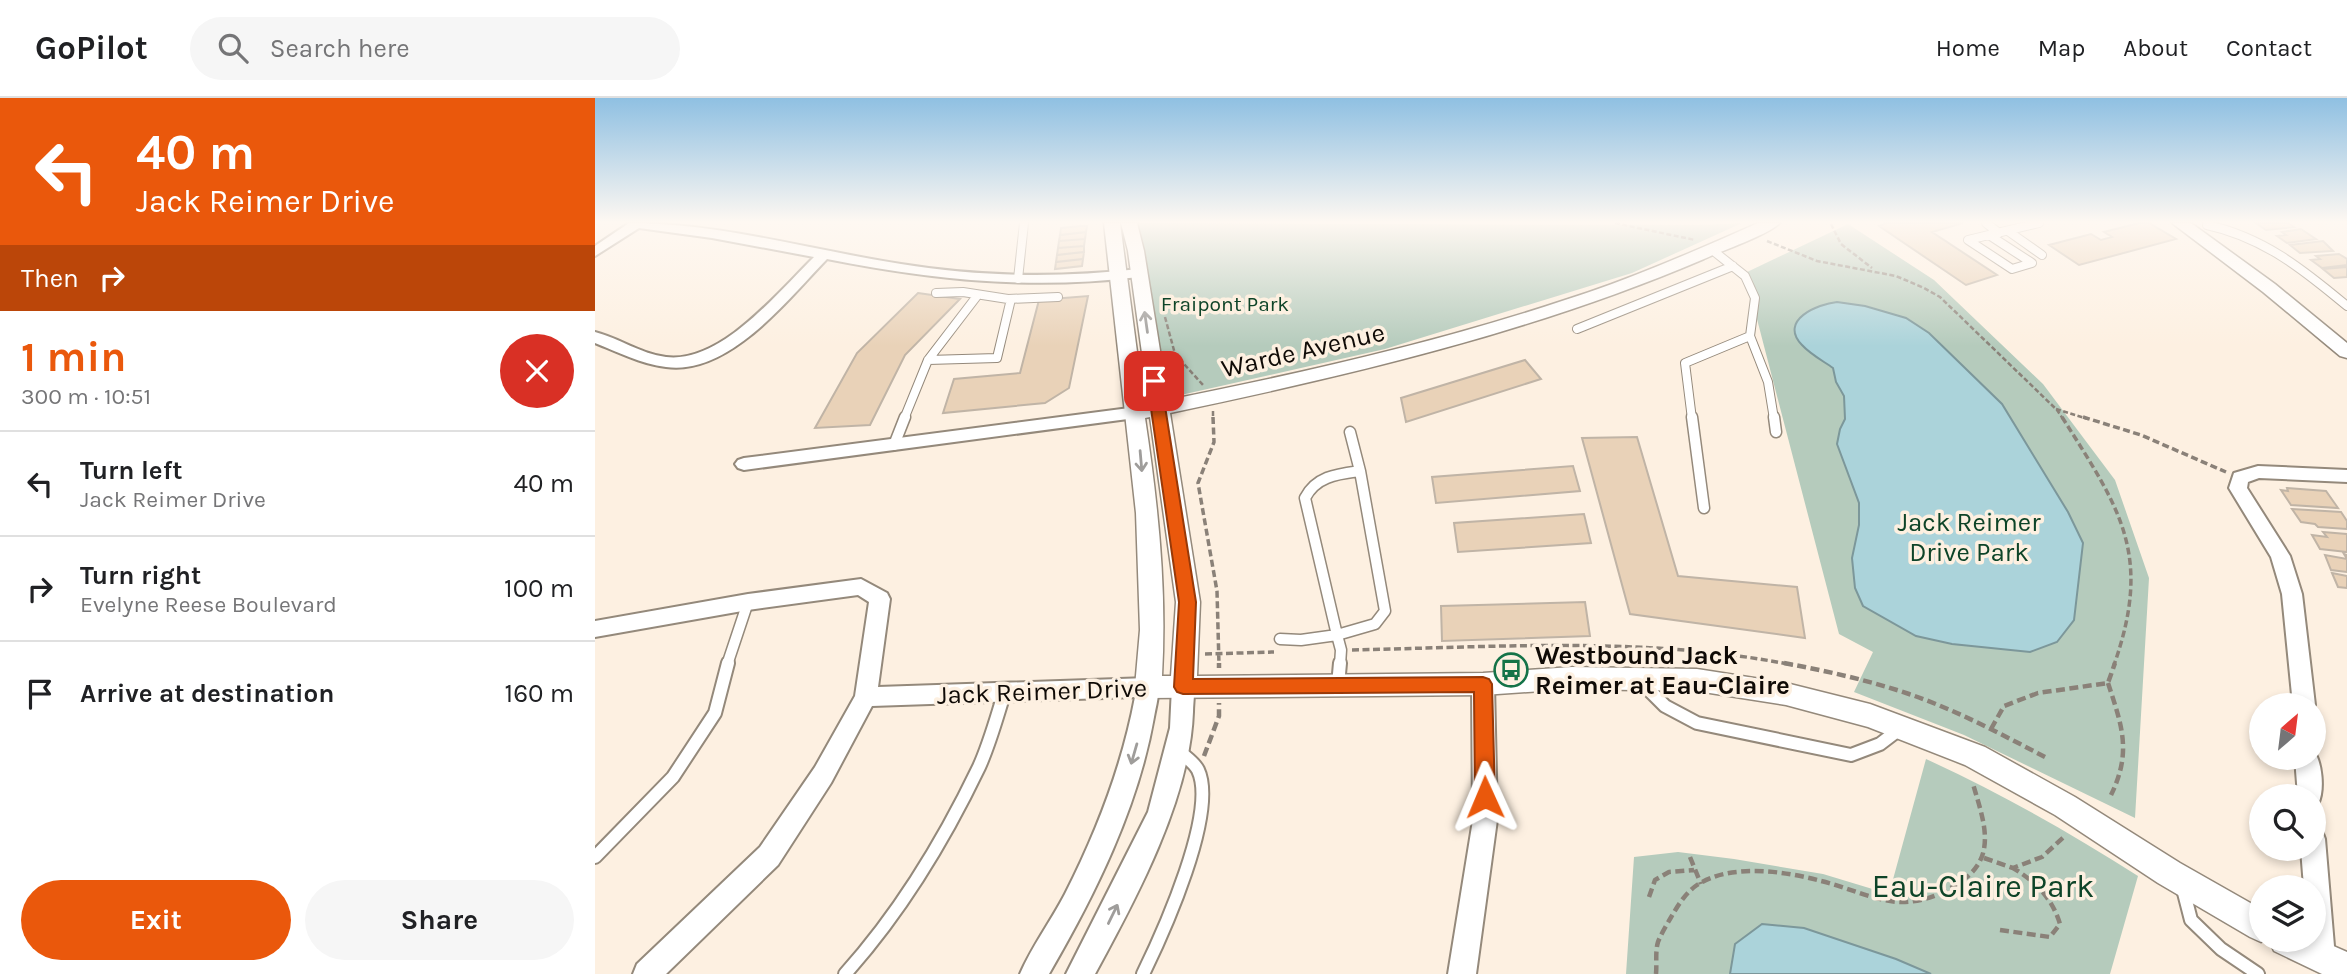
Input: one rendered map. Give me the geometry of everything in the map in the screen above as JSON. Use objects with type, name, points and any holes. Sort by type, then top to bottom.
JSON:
[{"type":"street","points":[[595,337],[674,363],[709,356],[730,345],[814,264]]},
{"type":"street","points":[[879,264],[936,274],[1054,281],[1139,273]]},
{"type":"street","points":[[1034,974],[1066,922],[1122,795],[1143,720],[1152,656],[1153,604],[1137,412],[1114,264]]},
{"type":"street","points":[[1080,974],[1108,924],[1160,814],[1181,727],[1188,602],[1137,264]]},
{"type":"street","name":"Warde Avenue","points":[[744,464],[1137,412],[1209,397],[1399,355],[1547,313],[1661,264]]},
{"type":"street","points":[[2236,264],[2347,352]]},
{"type":"street","points":[[2258,264],[2347,338]]},
{"type":"street","points":[[2303,693],[2292,594],[2280,556],[2238,488],[2240,478],[2258,472],[2347,476]]},
{"type":"street","points":[[597,634],[748,602],[861,587],[880,599],[866,697],[823,775],[769,856],[647,974]]},
{"type":"street","name":"Jack Reimer Drive","points":[[866,697],[1148,687],[1483,684],[1572,678],[1697,680],[1786,694],[1871,716],[1975,756],[2066,806],[2249,919]]},
{"type":"street","points":[[1462,974],[1485,820],[1483,684]]},
{"type":"street","points":[[2317,861],[2335,964]]},
{"type":"street","points":[[2310,952],[2335,964]]},
{"type":"lane","points":[[1018,279],[1020,264]]},
{"type":"lane","points":[[1730,264],[1745,276],[1755,298],[1750,336],[1769,382],[1776,432]]},
{"type":"lane","points":[[2004,264],[2012,269],[2029,264]]},
{"type":"lane","points":[[2293,264],[2347,306]]},
{"type":"lane","points":[[1577,329],[1733,266]]},
{"type":"lane","points":[[936,293],[947,290],[1011,299],[1058,297]]},
{"type":"lane","points":[[894,445],[927,360],[977,296]]},
{"type":"lane","points":[[927,360],[997,358],[1011,299]]},
{"type":"lane","points":[[1704,508],[1685,363],[1750,336]]},
{"type":"lane","points":[[1280,639],[1307,641],[1376,624],[1385,611],[1360,471],[1350,432]]},
{"type":"lane","points":[[1338,685],[1341,650],[1305,498],[1308,489],[1317,481],[1360,471]]},
{"type":"lane","points":[[595,857],[673,777],[715,713],[748,602]]},
{"type":"lane","points":[[1638,679],[1665,706],[1697,723],[1851,755],[1880,744],[1902,728]]},
{"type":"lane","points":[[845,974],[872,944],[935,849],[980,765],[1005,691]]},
{"type":"lane","points":[[1143,974],[1186,869],[1204,806],[1199,771],[1176,748]]},
{"type":"lane","points":[[2181,879],[2190,920],[2221,950],[2258,974]]},
{"type":"path","points":[[1838,264],[1874,270],[1919,284],[1940,297],[2055,408],[2100,478],[2128,538],[2132,596],[2129,626],[2108,682],[2125,733],[2125,758],[2120,780],[2111,795]]},
{"type":"path","points":[[1866,264],[1874,270]]},
{"type":"path","points":[[1165,315],[1175,354],[1204,386],[1214,413],[1215,442],[1198,482],[1217,592],[1219,716],[1199,771]]},
{"type":"path","points":[[2055,408],[2141,435],[2240,478]]},
{"type":"path","points":[[1991,729],[2004,706],[2038,693],[2108,682]]},
{"type":"path","points":[[1655,974],[1657,943],[1679,902],[1701,884],[1720,876],[1768,872],[1797,875],[1835,884],[1870,899],[1912,902],[1944,892],[1972,876],[1984,858],[1989,843],[1973,784]]},
{"type":"path","points":[[2013,868],[2042,857],[2066,835]]},
{"type":"path","points":[[1690,857],[1701,884]]},
{"type":"path","points":[[1984,858],[2013,868],[2031,878],[2045,891],[2056,909],[2060,924],[2050,937],[2000,930]]},
{"type":"path","points":[[1649,897],[1655,880],[1669,872],[1694,870]]},
{"type":"green space","name":"Fraipont Park","points":[[1140,264],[1652,264],[1632,273],[1385,349],[1154,401]]},
{"type":"green space","name":"Jack Reimer Drive Park","points":[[1764,264],[1909,264],[1934,280],[2043,384],[2115,480],[2149,578],[2135,818],[1964,735],[1854,692],[1873,652],[1839,634],[1745,273]]},
{"type":"green space","name":"Eau-Claire Park","points":[[1926,759],[2034,814],[2138,876],[2110,974],[1626,974],[1634,857],[1678,852],[1734,859],[1823,874],[1889,894]]},
{"type":"water","points":[[1837,302],[1865,306],[1906,318],[1929,333],[2002,404],[2068,512],[2083,543],[2074,620],[2057,642],[2030,652],[1952,644],[1916,636],[1863,606],[1855,588],[1852,558],[1859,525],[1859,503],[1837,444],[1845,419],[1844,396],[1836,382],[1833,368],[1802,345],[1796,336],[1795,328],[1803,315],[1811,310]]},
{"type":"water","points":[[1762,924],[1804,928],[1896,959],[1931,974],[1730,974],[1735,944]]},
{"type":"building","points":[[1056,264],[1082,264],[1082,266],[1055,269]]},
{"type":"building","points":[[1935,264],[1980,264],[1997,275],[1966,285]]},
{"type":"building","points":[[2316,264],[2347,264],[2347,265],[2322,268]]},
{"type":"building","points":[[2347,267],[2347,277],[2334,278],[2323,269]]},
{"type":"building","points":[[918,293],[960,299],[905,355],[870,425],[815,428],[857,353]]},
{"type":"building","points":[[1088,296],[1069,388],[1045,403],[943,413],[954,379],[1020,373],[1039,300]]},
{"type":"building","points":[[1525,360],[1541,379],[1406,422],[1401,398]]},
{"type":"building","points":[[1637,437],[1678,576],[1797,587],[1805,638],[1630,614],[1582,438]]},
{"type":"building","points":[[1573,466],[1580,491],[1436,503],[1432,477]]},
{"type":"building","points":[[2287,488],[2326,491],[2338,508],[2291,505],[2281,490],[2288,491]]},
{"type":"building","points":[[2292,509],[2341,512],[2347,521],[2347,529],[2318,527],[2301,522]]},
{"type":"building","points":[[1584,514],[1591,543],[1458,552],[1454,523]]},
{"type":"building","points":[[2323,532],[2347,534],[2347,552],[2320,549],[2312,535],[2327,537]]},
{"type":"building","points":[[2325,555],[2347,559],[2347,572],[2331,570]]},
{"type":"building","points":[[2332,573],[2347,576],[2347,588],[2338,587]]},
{"type":"building","points":[[1585,602],[1590,636],[1442,641],[1441,606]]},
{"type":"place","name":"Westbound Jack Reimer at Eau-Claire","points":[[1511,670]]},
{"type":"route","points":[[1154,381],[1188,602],[1183,687],[1483,684],[1485,797]]}]
